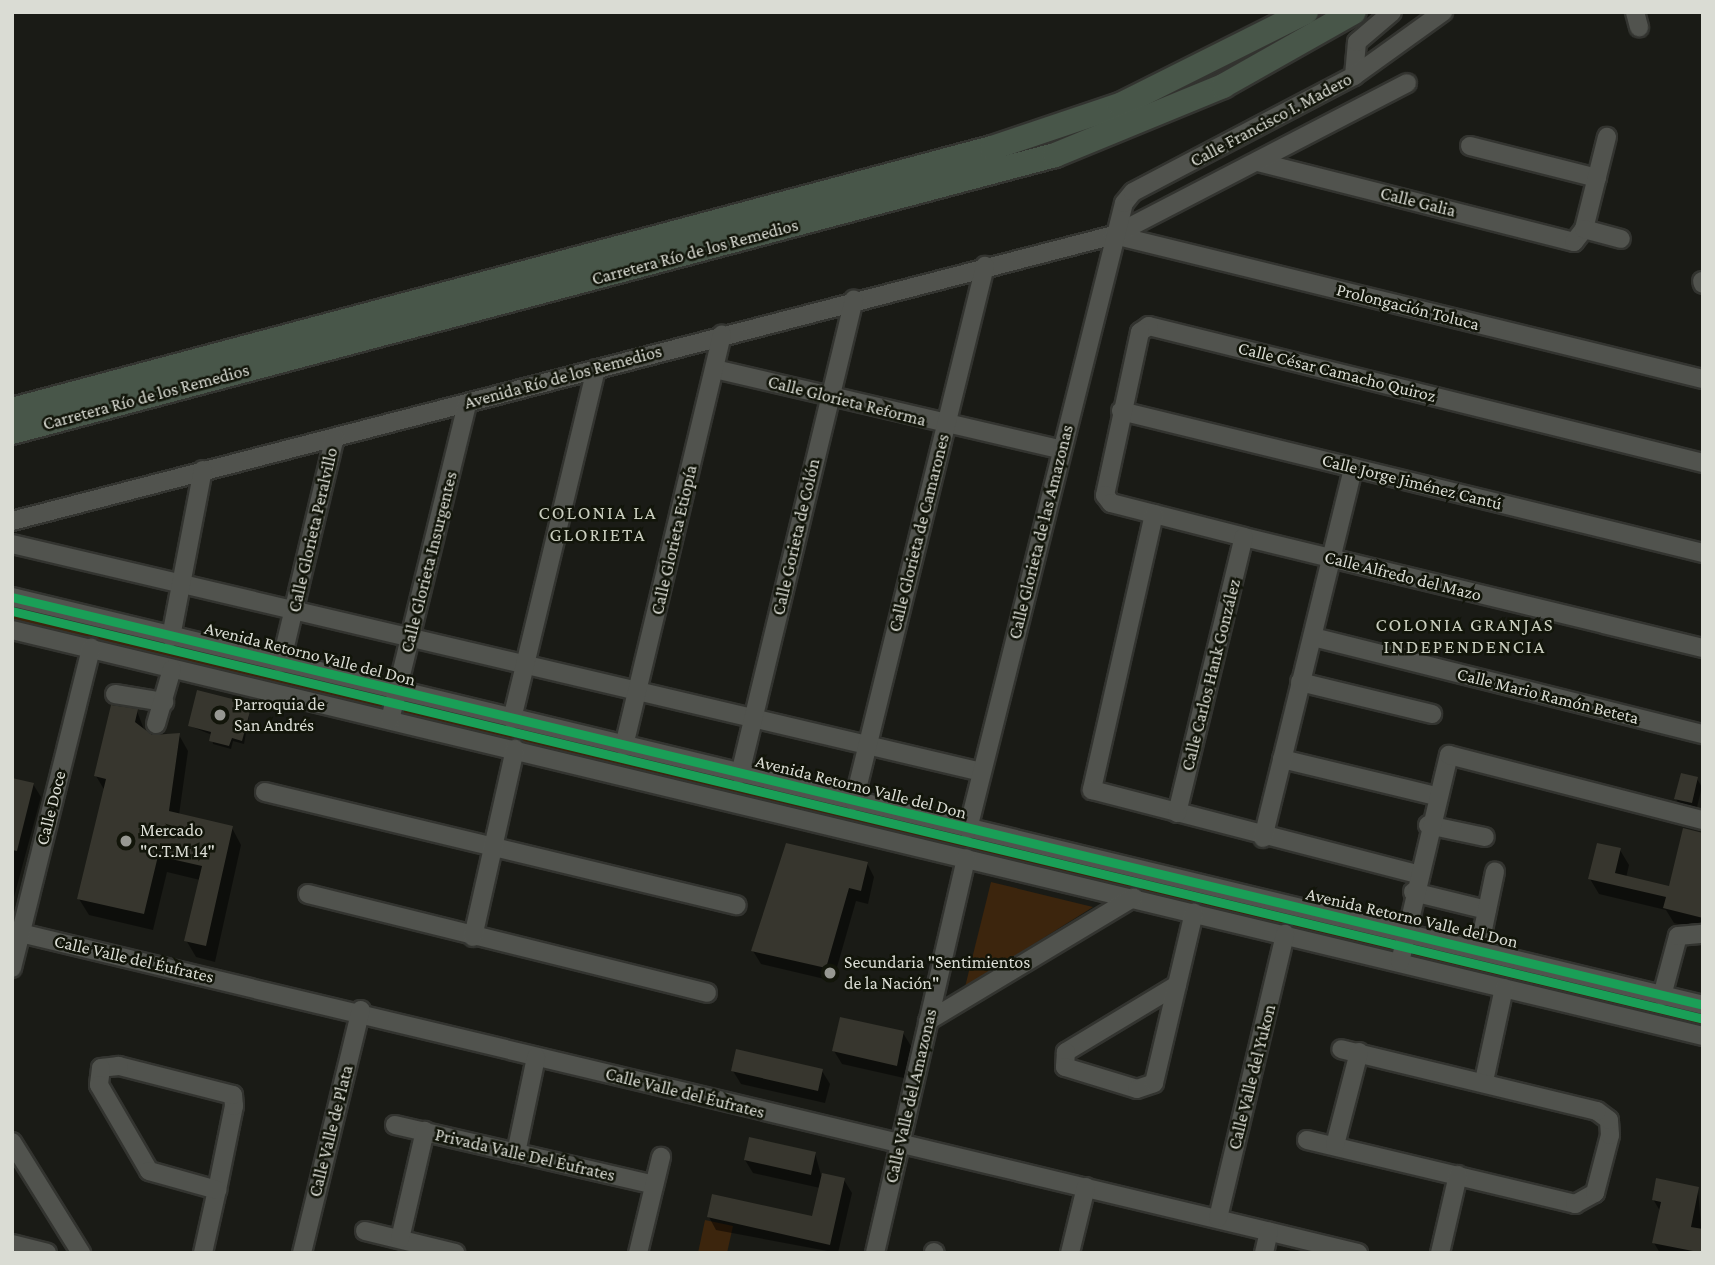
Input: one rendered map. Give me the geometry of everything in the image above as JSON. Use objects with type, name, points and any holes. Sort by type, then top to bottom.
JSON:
[{"type":"highway","name":"Carretera Río de los Remedios","points":[[12,410],[992,148],[1142,96],[1306,12]]},
{"type":"highway","name":"Carretera Río de los Remedios","points":[[12,432],[1055,155],[1177,108],[1327,30],[1354,12]]},
{"type":"street","points":[[1354,76],[1357,42],[1392,12]]},
{"type":"street","name":"Calle Francisco I. Madero","points":[[1114,235],[1133,192],[1354,76],[1443,12]]},
{"type":"street","points":[[1114,235],[1406,83]]},
{"type":"street","points":[[1581,235],[1607,137]]},
{"type":"street","points":[[1470,146],[1597,178]]},
{"type":"street","name":"Calle Galia","points":[[1258,162],[1581,235],[1621,239]]},
{"type":"street","name":"Avenida Río de los Remedios","points":[[12,521],[722,334],[1114,235]]},
{"type":"street","name":"Prolongación Toluca","points":[[1114,235],[1703,379]]},
{"type":"street","name":"Calle Glorieta de las Amazonas","points":[[968,829],[1114,235]]},
{"type":"street","name":"Calle Glorieta de Camarones","points":[[854,801],[985,266]]},
{"type":"street","name":"Calle Gorieta de Colón","points":[[740,774],[855,300]]},
{"type":"street","name":"Calle César Camacho Quiroz","points":[[1105,499],[1121,411],[1140,332],[1149,326],[1703,463]]},
{"type":"street","name":"Calle Glorieta Etiopía","points":[[624,746],[722,334]]},
{"type":"street","points":[[512,719],[596,369]]},
{"type":"street","name":"Calle Glorieta Reforma","points":[[715,369],[946,426],[1062,450]]},
{"type":"street","name":"Calle Glorieta Insurgentes","points":[[390,720],[467,403]]},
{"type":"street","name":"Calle Jorge Jiménez Cantú","points":[[1121,411],[1703,553]]},
{"type":"street","name":"Calle Glorieta Peralvillo","points":[[281,663],[335,437]]},
{"type":"street","points":[[1263,838],[1353,468]]},
{"type":"street","points":[[171,637],[203,470]]},
{"type":"street","name":"Calle Alfredo del Mazo","points":[[1105,499],[1244,537],[1703,648]]},
{"type":"street","points":[[1154,514],[1090,785],[1100,795],[1177,813],[1263,838],[1417,874]]},
{"type":"street","name":"Calle Carlos Hank González","points":[[1177,813],[1244,537]]},
{"type":"street","points":[[12,544],[982,772]]},
{"type":"street","name":"Avenida Retorno Valle del Don","points":[[12,597],[968,829],[1404,933],[1479,948],[1703,1005]]},
{"type":"street","points":[[12,630],[516,748],[1703,1035]]},
{"type":"street","name":"Calle Mario Ramón Beteta","points":[[1312,638],[1703,734]]},
{"type":"street","name":"Calle Doce","points":[[12,968],[16,932],[91,648]]},
{"type":"street","points":[[156,724],[172,668]]},
{"type":"street","points":[[1300,682],[1432,715]]},
{"type":"street","points":[[115,694],[164,702]]},
{"type":"street","points":[[473,937],[516,748]]},
{"type":"street","points":[[1400,962],[1428,825],[1446,758],[1458,755],[1703,821]]},
{"type":"street","points":[[1282,759],[1436,796]]},
{"type":"street","points":[[265,792],[493,844],[737,905]]},
{"type":"street","points":[[1428,825],[1485,837]]},
{"type":"street","name":"Calle Valle del Amazonas","points":[[875,1253],[965,858]]},
{"type":"street","points":[[1479,948],[1495,872]]},
{"type":"street","points":[[1413,892],[1487,910]]},
{"type":"street","points":[[309,894],[473,937],[707,993]]},
{"type":"street","points":[[928,1021],[1134,897]]},
{"type":"street","points":[[1177,985],[1066,1052],[1062,1062],[1103,1080],[1150,1087],[1177,985],[1194,913]]},
{"type":"street","name":"Calle Valle del Éufrates","points":[[16,932],[361,1010],[536,1057],[901,1146],[1086,1187],[1358,1253]]},
{"type":"street","name":"Calle Valle del Yukon","points":[[1218,1218],[1284,934]]},
{"type":"street","points":[[1662,996],[1678,936],[1703,934]]},
{"type":"street","points":[[1484,1081],[1504,988]]},
{"type":"street","name":"Calle Valle de Plata","points":[[302,1253],[361,1010]]},
{"type":"street","points":[[1307,1140],[1575,1204],[1595,1193],[1609,1120],[1597,1111],[1350,1050],[1335,1145]]},
{"type":"street","name":"Privada Valle Del Éufrates","points":[[516,1153],[536,1057]]},
{"type":"street","points":[[204,1253],[217,1190],[233,1095],[119,1066],[101,1068],[99,1085],[149,1171],[217,1190]]},
{"type":"street","name":"Privada Valle Del Éufrates","points":[[395,1125],[654,1185]]},
{"type":"street","name":"Privada Valle Del Éufrates","points":[[400,1239],[425,1131]]},
{"type":"street","points":[[12,1142],[81,1253]]},
{"type":"street","points":[[638,1253],[660,1157]]},
{"type":"street","points":[[1440,1253],[1458,1175]]},
{"type":"street","points":[[1070,1253],[1086,1187]]},
{"type":"street","points":[[365,1231],[455,1253]]},
{"type":"street","points":[[1264,1253],[1269,1231]]},
{"type":"street","points":[[12,1244],[47,1253]]},
{"type":"shaded area","points":[[12,601],[1703,1010],[1703,1026],[12,620]]},
{"type":"shaded area","points":[[991,882],[1093,907],[965,987]]},
{"type":"shaded area","points":[[705,1220],[733,1226],[727,1253],[698,1253]]},
{"type":"building","name":"Parroquia de San Andrés","points":[[197,690],[252,704],[242,741],[232,738],[229,746],[209,741],[211,732],[188,726]]},
{"type":"building","points":[[111,705],[138,709],[135,722],[152,735],[180,733],[169,811],[233,826],[206,946],[184,941],[202,866],[158,856],[144,914],[77,899],[106,779],[94,776]]},
{"type":"building","points":[[1681,773],[1698,777],[1692,803],[1674,799]]},
{"type":"building","points":[[12,778],[34,783],[17,851],[12,850]]},
{"type":"building","points":[[1683,828],[1703,833],[1703,918],[1663,908],[1666,897],[1588,879],[1597,843],[1621,848],[1615,873],[1669,886]]},
{"type":"building","points":[[786,843],[868,862],[861,891],[849,888],[826,968],[751,951]]},
{"type":"building","points":[[840,1017],[904,1031],[897,1066],[832,1051]]},
{"type":"building","points":[[736,1049],[823,1069],[818,1091],[731,1071]]},
{"type":"building","points":[[749,1137],[816,1152],[811,1175],[744,1160]]},
{"type":"building","points":[[822,1173],[845,1178],[830,1245],[707,1217],[712,1194],[812,1216]]},
{"type":"building","points":[[1656,1178],[1699,1187],[1691,1227],[1703,1229],[1703,1253],[1652,1243],[1661,1202],[1652,1200]]},
{"type":"cycle path","points":[[12,597],[1703,1005]]},
{"type":"cycle path","points":[[12,611],[1703,1019]]},
{"type":"place","name":"Parroquia de San Andrés","points":[[220,715]]},
{"type":"place","name":"Mercado \"C.T.M 14\"","points":[[126,841]]},
{"type":"place","name":"Secundaria \"Sentimientos de la Nación\"","points":[[830,973]]},
{"type":"district","name":"COLONIA LA GLORIETA","points":[[598,524]]},
{"type":"district","name":"COLONIA GRANJAS INDEPENDENCIA","points":[[1465,636]]}]
